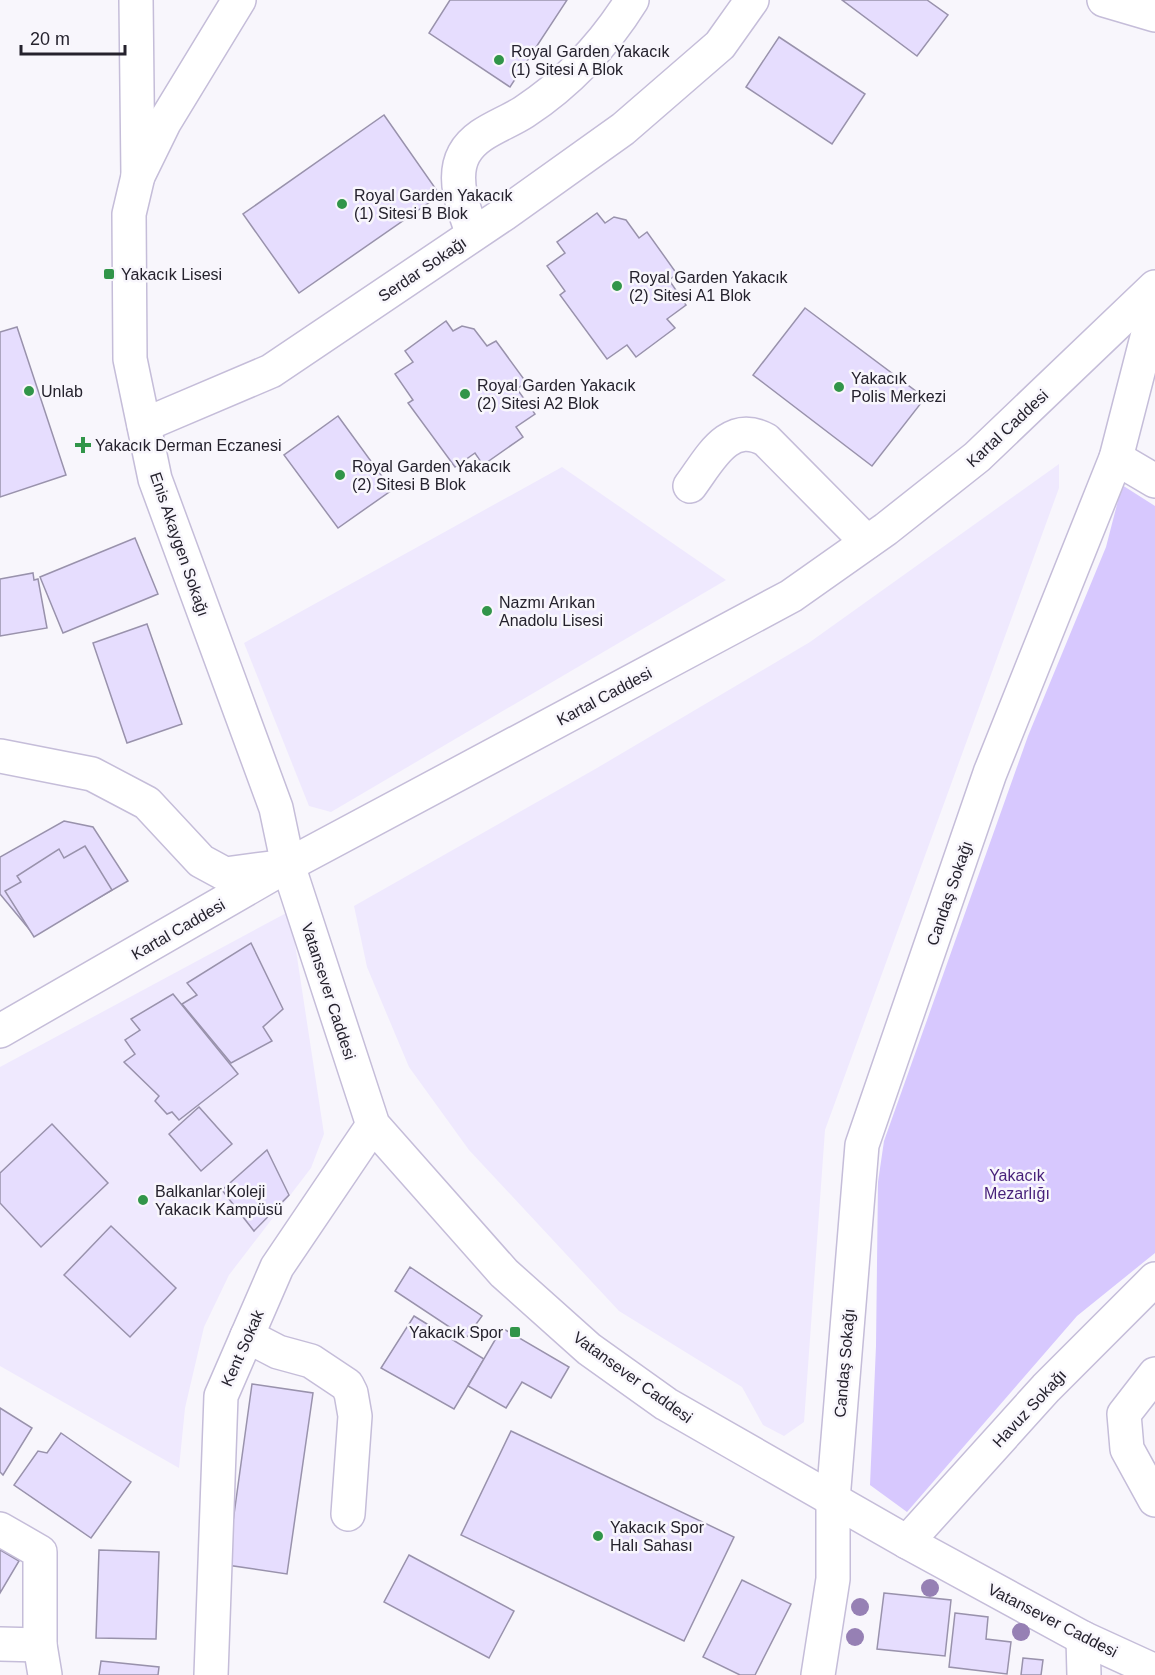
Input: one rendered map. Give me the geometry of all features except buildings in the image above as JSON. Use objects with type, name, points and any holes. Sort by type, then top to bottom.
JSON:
[{"type":"street","name":"Enis Akaygen Sokağı","points":[[136,0],[138,176]]},
{"type":"street","name":"Enis Akaygen Sokağı","points":[[239,0],[164,123],[138,176],[129,214],[130,359],[155,478],[276,808],[288,866]]},
{"type":"street","points":[[473,234],[461,204],[459,175],[463,155],[476,139],[524,112],[564,82],[594,53],[632,0]]},
{"type":"street","name":"Serdar Sokağı","points":[[144,425],[271,371],[473,234],[623,129],[720,45],[752,0]]},
{"type":"street","points":[[1104,0],[1155,15]]},
{"type":"street","name":"Kartal Caddesi","points":[[0,1030],[288,866],[791,596],[867,542],[977,457],[1155,287]]},
{"type":"street","name":"Candaş Sokağı","points":[[818,1675],[833,1579],[833,1500],[862,1145],[990,773],[1116,458],[1155,306]]},
{"type":"street","points":[[690,486],[722,443],[737,434],[757,435],[766,440],[867,542]]},
{"type":"street","points":[[1116,458],[1155,482]]},
{"type":"street","points":[[0,756],[92,774],[147,803],[201,861],[225,874],[288,866]]},
{"type":"street","name":"Vatansever Caddesi","points":[[288,866],[373,1125],[504,1273],[589,1349],[666,1404],[907,1542],[1083,1638],[1155,1671]]},
{"type":"street","name":"Kent Sokak","points":[[211,1675],[221,1396],[277,1267],[373,1125]]},
{"type":"street","name":"Havuz Sokağı","points":[[907,1542],[1046,1388],[1155,1279]]},
{"type":"street","points":[[247,1336],[278,1352],[311,1361],[347,1385],[351,1393],[355,1416],[348,1514]]},
{"type":"street","points":[[1155,1374],[1124,1414],[1127,1449],[1155,1500]]},
{"type":"street","points":[[0,1529],[40,1552],[43,1660],[0,1644]]},
{"type":"street","points":[[1083,1638],[1084,1675]]},
{"type":"shaded area","points":[[1059,464],[1059,488],[825,1130],[804,1422],[784,1436],[763,1425],[742,1387],[619,1311],[469,1150],[409,1067],[367,967],[354,906],[597,768],[810,642]]},
{"type":"shaded area","name":"Nazmı Arıkan Anadolu Lisesi","points":[[562,467],[726,580],[331,812],[309,806],[244,643]]},
{"type":"shaded area","name":"Balkanlar Koleji Yakacık Kampüsü","points":[[290,911],[324,1134],[311,1168],[229,1275],[204,1327],[185,1408],[179,1468],[0,1366],[0,1067]]},
{"type":"green space","name":"Yakacık Mezarlığı","points":[[1122,485],[1155,506],[1155,1253],[1077,1316],[907,1512],[870,1485],[876,1346],[878,1182],[884,1141],[1028,736],[1106,547]]},
{"type":"place","name":"Royal Garden Yakacık (1) Sitesi A Blok","points":[[499,60]]},
{"type":"place","name":"Royal Garden Yakacık (1) Sitesi B Blok","points":[[342,204]]},
{"type":"place","name":"Yakacık Lisesi","points":[[109,274]]},
{"type":"place","name":"Royal Garden Yakacık (2) Sitesi A1 Blok","points":[[617,286]]},
{"type":"place","name":"Yakacık Polis Merkezi","points":[[839,387]]},
{"type":"place","name":"Unlab","points":[[29,391]]},
{"type":"place","name":"Royal Garden Yakacık (2) Sitesi A2 Blok","points":[[465,394]]},
{"type":"place","name":"Yakacık Derman Eczanesi","points":[[83,445]]},
{"type":"place","name":"Royal Garden Yakacık (2) Sitesi B Blok","points":[[340,475]]},
{"type":"place","name":"Nazmı Arıkan Anadolu Lisesi","points":[[487,611]]},
{"type":"place","name":"Balkanlar Koleji Yakacık Kampüsü","points":[[143,1200]]},
{"type":"place","name":"Yakacık Spor","points":[[515,1332]]},
{"type":"place","name":"Yakacık Spor Halı Sahası","points":[[598,1536]]}]
